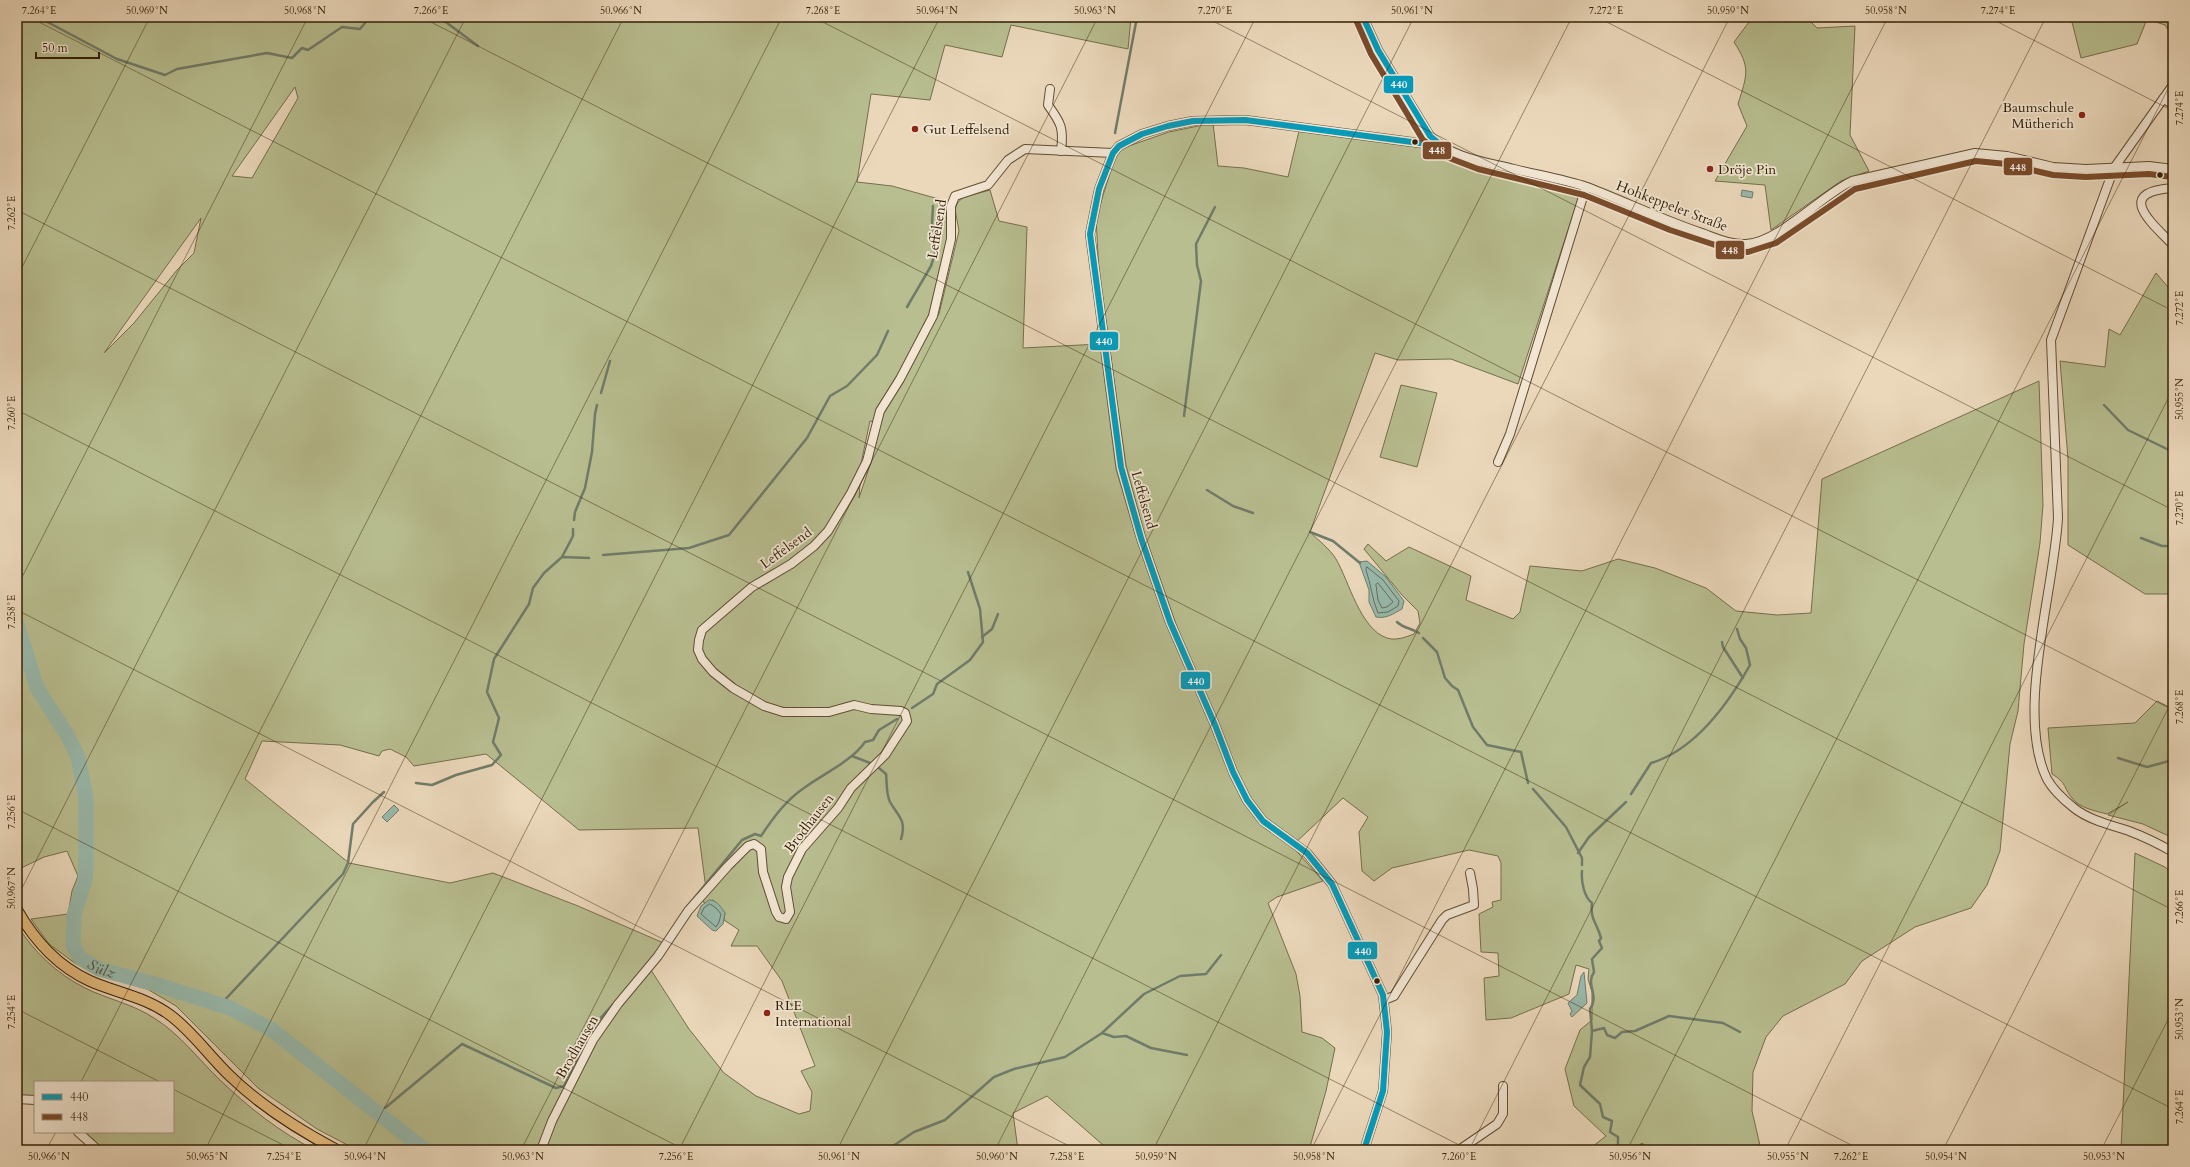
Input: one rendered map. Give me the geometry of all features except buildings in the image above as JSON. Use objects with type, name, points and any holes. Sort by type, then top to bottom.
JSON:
[{"type":"main road","points":[[17,910],[40,944],[68,969],[90,981],[140,998],[162,1009],[182,1025],[222,1068],[241,1085],[284,1119],[337,1150]]},
{"type":"street","name":"Hohkeppeler Straße","points":[[1363,17],[1378,50],[1430,136],[1442,146],[1474,159],[1586,187],[1666,220],[1731,242],[1746,244],[1772,235],[1839,187],[1852,181],[1961,155],[1987,154],[2054,167],[2114,168],[2149,166],[2173,169]]},
{"type":"street","points":[[2173,85],[2114,168],[2051,340],[2058,518],[2056,547],[2039,658],[2036,690],[2037,741],[2047,780],[2059,796],[2075,809],[2098,821],[2155,842],[2173,852]]},
{"type":"street","points":[[1050,89],[1048,105],[1061,123],[1063,131],[1060,151]]},
{"type":"street","points":[[2163,99],[2173,104]]},
{"type":"street","points":[[1113,153],[1119,146],[1142,134],[1168,126],[1193,121],[1228,119],[1442,146]]},
{"type":"street","name":"Leffelsend","points":[[752,587],[791,564],[814,546],[828,531],[851,493],[867,461],[880,412],[900,379],[933,316],[951,239],[951,206],[955,196],[988,185],[1008,160],[1026,149],[1113,153],[1099,190],[1090,234],[1121,467],[1141,538],[1182,652],[1244,794],[1255,813],[1307,853],[1332,884],[1373,971],[1384,1000],[1387,1032],[1383,1092],[1364,1150]]},
{"type":"street","points":[[1498,462],[1510,434],[1586,187]]},
{"type":"street","points":[[2173,188],[2149,191],[2144,196],[2141,206],[2145,215],[2173,246]]},
{"type":"street","name":"Brodhausen","points":[[541,1150],[552,1121],[593,1040],[618,1004],[658,956],[688,911],[706,889],[748,846],[757,845],[761,849],[763,872],[774,907],[779,917],[786,918],[790,912],[786,887],[788,877],[802,849],[838,808],[851,788],[885,755],[907,722],[905,713],[901,711],[871,709],[854,705],[829,712],[783,712],[764,706],[733,688],[713,672],[702,659],[698,650],[702,630],[752,587]]},
{"type":"street","points":[[1384,1000],[1394,996],[1442,920],[1447,915],[1474,905],[1470,873]]},
{"type":"street","points":[[1459,1150],[1497,1124],[1503,1114],[1503,1086]]},
{"type":"street","points":[[17,1099],[34,1100]]},
{"type":"street","points":[[79,1133],[95,1149]]},
{"type":"green space","points":[[17,17],[1131,17],[1128,49],[1011,25],[1002,57],[945,45],[930,100],[871,94],[857,182],[892,186],[946,201],[949,220],[949,238],[929,315],[923,325],[930,329],[939,314],[959,231],[955,209],[958,202],[964,197],[990,190],[999,221],[1027,227],[1023,348],[1100,344],[1116,469],[1137,540],[1168,628],[1177,627],[1145,536],[1126,465],[1099,272],[1096,218],[1115,157],[1123,148],[1169,132],[1213,123],[1218,166],[1244,168],[1288,177],[1299,131],[1435,149],[1480,166],[1572,188],[1578,199],[1518,384],[1451,359],[1398,360],[1375,353],[1310,532],[1336,559],[1362,615],[1369,625],[1378,633],[1390,639],[1397,639],[1414,634],[1420,623],[1418,611],[1402,595],[1364,549],[1368,544],[1386,561],[1409,547],[1471,576],[1466,600],[1513,619],[1520,612],[1530,566],[1582,571],[1618,559],[1655,568],[1706,588],[1736,611],[1777,615],[1811,613],[1822,479],[2039,381],[2043,505],[2040,543],[2024,644],[2018,711],[2010,744],[2000,851],[1987,885],[1971,908],[1915,927],[1862,961],[1845,984],[1783,1016],[1766,1037],[1753,1072],[1752,1111],[1761,1150],[1588,1150],[1606,1136],[1574,1106],[1565,1069],[1580,1030],[1592,1020],[1592,992],[1588,979],[1589,969],[1576,965],[1569,994],[1511,1018],[1486,1020],[1484,978],[1499,976],[1498,953],[1481,952],[1479,914],[1493,907],[1492,902],[1501,900],[1501,863],[1498,856],[1469,850],[1392,868],[1374,881],[1362,871],[1359,832],[1368,817],[1343,798],[1292,846],[1323,881],[1277,897],[1268,903],[1296,974],[1300,996],[1302,1032],[1322,1038],[1335,1048],[1326,1091],[1309,1150],[1103,1150],[1103,1145],[1047,1096],[1013,1113],[1018,1150],[929,1150],[922,1147],[916,1150],[357,1150],[317,1129],[258,1088],[176,1006],[149,990],[76,964],[49,944],[31,919],[68,914],[72,891],[78,876],[67,851],[44,857],[17,870]],"holes":[[[295,87],[298,98],[252,178],[232,176]],[[201,218],[194,253],[177,270],[134,323],[104,353]],[[870,421],[879,423],[871,462],[859,498],[862,459]],[[262,741],[340,745],[379,756],[382,751],[390,749],[406,757],[414,766],[486,754],[579,830],[698,828],[706,889],[703,899],[704,903],[713,900],[725,913],[724,920],[739,930],[731,946],[757,946],[782,981],[815,1066],[801,1071],[812,1092],[810,1111],[799,1114],[756,1096],[724,1073],[689,1029],[649,967],[666,944],[578,906],[493,873],[450,883],[349,863],[245,779]]]},
{"type":"green space","points":[[1771,17],[1806,17],[1817,28],[1855,26],[1850,135],[1869,171],[1841,181],[1771,230],[1765,185],[1715,181],[1747,126],[1738,104],[1744,86],[1746,72],[1745,65],[1734,42],[1749,22]]},
{"type":"green space","points":[[2065,17],[2173,17],[2173,37],[2165,25],[2147,19],[2137,44],[2081,58],[2072,22]]},
{"type":"green space","points":[[2156,273],[2173,293],[2173,594],[2145,594],[2068,545],[2068,459],[2060,361],[2105,367],[2109,329],[2120,335]]},
{"type":"green space","points":[[1401,385],[1437,393],[1417,467],[1380,457]]},
{"type":"green space","points":[[2157,701],[2173,709],[2173,838],[2143,824],[2108,815],[2128,802],[2107,814],[2083,807],[2069,794],[2063,783],[2052,774],[2048,728],[2135,723]]},
{"type":"green space","points":[[2135,853],[2165,867],[2173,874],[2173,1150],[2121,1149]]},
{"type":"green space","points":[[17,925],[30,944],[55,969],[85,988],[146,1013],[163,1024],[181,1039],[220,1080],[253,1110],[277,1128],[315,1150],[98,1150],[79,1133],[174,1133],[174,1081],[34,1081],[34,1100],[17,1099]]},
{"type":"water","points":[[1742,190],[1753,192],[1752,198],[1741,196]]},
{"type":"water","points":[[1367,561],[1386,577],[1404,601],[1402,609],[1386,617],[1376,617],[1369,602],[1369,590],[1359,562]]},
{"type":"water","points":[[394,805],[399,810],[387,822],[382,817]]},
{"type":"water","points":[[709,900],[717,903],[725,913],[723,924],[716,931],[712,930],[697,916],[701,906]]},
{"type":"water","points":[[1584,972],[1587,1003],[1572,1017],[1570,1014],[1572,1011],[1568,1003],[1577,995],[1581,976]]},
{"type":"waterway","points":[[38,17],[117,59],[165,75],[177,69],[267,53],[292,58],[302,48],[308,50],[342,27],[360,29],[370,17]]},
{"type":"waterway","points":[[439,17],[478,46]]},
{"type":"waterway","points":[[1115,133],[1137,17]]},
{"type":"waterway","points":[[907,307],[931,266],[937,247],[932,223],[933,206]]},
{"type":"waterway","points":[[1184,416],[1201,281],[1197,265],[1196,244],[1215,207]]},
{"type":"waterway","points":[[603,555],[689,548],[729,535],[807,438],[830,396],[847,386],[877,355],[888,331]]},
{"type":"waterway","points":[[601,393],[610,361]]},
{"type":"waterway","points":[[574,520],[575,512],[585,488],[592,452],[597,405]]},
{"type":"waterway","points":[[2104,405],[2128,430],[2173,452]]},
{"type":"waterway","points":[[1207,490],[1233,506],[1253,513]]},
{"type":"waterway","points":[[562,557],[573,536],[573,529]]},
{"type":"waterway","points":[[1310,532],[1333,541],[1360,563]]},
{"type":"waterway","points":[[2141,538],[2162,546],[2173,546]]},
{"type":"waterway","points":[[416,783],[432,785],[456,775],[492,765],[501,755],[493,742],[499,718],[487,692],[494,659],[529,604],[533,588],[544,573],[562,557],[589,558]]},
{"type":"waterway","points":[[912,708],[933,694],[937,684],[970,660],[983,642],[980,609],[968,572]]},
{"type":"waterway","points":[[982,637],[992,629],[998,614]]},
{"type":"waterway","points":[[1397,622],[1402,626],[1419,633]]},
{"type":"waterway","name":"Sülz","points":[[17,624],[37,688],[66,733],[78,757],[86,797],[85,880],[74,915],[73,945],[80,958],[99,969],[158,985],[230,1008],[272,1030],[425,1150]]},
{"type":"waterway","points":[[1631,794],[1651,763],[1667,757],[1682,748],[1709,724],[1721,710],[1741,680],[1750,665],[1746,648],[1740,639],[1737,629]]},
{"type":"waterway","points":[[1423,638],[1437,652],[1445,678],[1458,690],[1473,727],[1487,745],[1521,752],[1528,783]]},
{"type":"waterway","points":[[1722,642],[1723,647],[1743,678]]},
{"type":"waterway","points":[[685,909],[742,840],[755,834],[761,836],[791,798],[852,756],[865,742],[873,740],[879,730],[897,719]]},
{"type":"waterway","points":[[852,756],[870,763]]},
{"type":"waterway","points":[[2118,758],[2147,767],[2173,760]]},
{"type":"waterway","points":[[879,768],[886,774],[889,799],[901,819],[903,827],[901,839]]},
{"type":"waterway","points":[[1533,789],[1566,827],[1582,858],[1582,865]]},
{"type":"waterway","points":[[220,1005],[343,874],[348,863],[353,824],[384,792]]},
{"type":"waterway","points":[[1578,853],[1589,837],[1626,802]]},
{"type":"waterway","points":[[1582,871],[1584,888],[1587,897],[1592,903],[1592,914],[1601,938],[1599,941],[1602,948],[1592,959],[1594,972],[1591,986],[1594,999],[1590,1009],[1592,1031],[1590,1057],[1584,1067],[1580,1085],[1600,1104],[1603,1117],[1612,1121],[1610,1132],[1618,1137],[1618,1144],[1620,1148],[1627,1146],[1634,1149],[1642,1144],[1648,1150]]},
{"type":"waterway","points":[[887,1150],[914,1132],[945,1120],[994,1077],[1014,1069],[1065,1057],[1102,1033],[1144,994],[1180,976],[1206,974],[1221,955]]},
{"type":"waterway","points":[[379,1113],[462,1044],[556,1088],[564,1086],[597,1022],[616,1001]]},
{"type":"waterway","points":[[1592,1031],[1604,1028],[1607,1035],[1615,1038],[1622,1032],[1635,1031],[1669,1016],[1723,1023],[1740,1032]]},
{"type":"waterway","points":[[1102,1033],[1114,1037],[1126,1036],[1151,1048],[1187,1055]]},
{"type":"transit line","name":"440","points":[[1363,17],[1378,50],[1430,136],[1442,146]]},
{"type":"transit line","name":"448","points":[[1356,20],[1371,54],[1423,140],[1444,156],[1478,169],[1584,195],[1670,230],[1733,251],[1748,252],[1776,243],[1855,189],[1976,161],[2006,164],[2053,175],[2086,177],[2149,174],[2172,177]]},
{"type":"transit line","name":"440","points":[[1364,1150],[1383,1091],[1387,1032],[1383,995],[1332,884],[1307,853],[1263,821],[1247,800],[1233,772],[1215,725],[1170,622],[1141,538],[1121,467],[1090,234],[1099,189],[1113,153],[1119,146],[1142,134],[1168,126],[1193,121],[1245,120],[1442,146]]},
{"type":"place","name":"Baumschule Mütherich","points":[[2082,115]]},
{"type":"place","name":"Gut Leffelsend","points":[[915,129]]},
{"type":"place","name":"Dröje Pin","points":[[1710,169]]},
{"type":"place","name":"RLE International","points":[[767,1013]]}]
